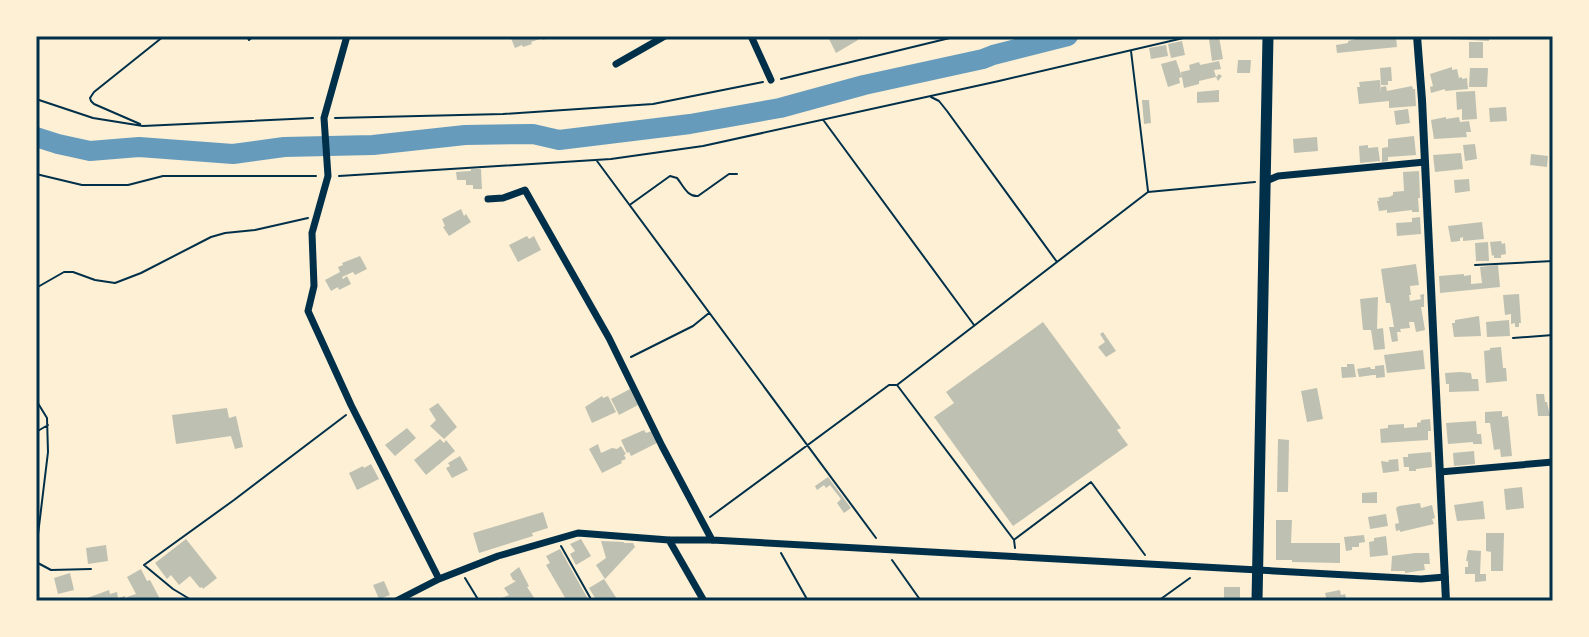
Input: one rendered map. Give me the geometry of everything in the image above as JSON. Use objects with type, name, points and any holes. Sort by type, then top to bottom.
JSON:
[{"type":"highway","points":[[1257,601],[1268,36]]},
{"type":"street","points":[[347,36],[324,118],[328,176],[311,244],[314,286],[308,311],[439,579]]},
{"type":"street","points":[[616,64],[665,36]]},
{"type":"street","points":[[751,36],[771,80]]},
{"type":"street","points":[[1417,36],[1446,601]]},
{"type":"street","points":[[1266,181],[1278,176],[1425,162]]},
{"type":"street","points":[[488,199],[503,198],[525,190],[621,361],[712,540]]},
{"type":"street","points":[[1440,472],[1553,462]]},
{"type":"street","points":[[396,601],[439,579],[498,556],[578,533],[1421,579],[1445,577]]},
{"type":"street","points":[[669,540],[704,601]]},
{"type":"path","points":[[143,126],[94,104],[90,98],[164,36]]},
{"type":"path","points":[[247,36],[249,40],[254,36]]},
{"type":"path","points":[[36,99],[93,118],[143,126],[503,114],[653,104],[958,36]]},
{"type":"path","points":[[36,174],[82,185],[128,185],[163,176],[328,176],[596,160],[703,146],[824,121],[1192,36]]},
{"type":"path","points":[[1131,49],[1148,192]]},
{"type":"path","points":[[930,96],[947,111],[1057,262]]},
{"type":"path","points":[[824,121],[974,326]]},
{"type":"path","points":[[596,160],[921,601]]},
{"type":"path","points":[[630,205],[670,176],[677,178],[694,197],[729,174],[737,174]]},
{"type":"path","points":[[703,521],[889,385],[897,385],[1148,192],[1266,181]]},
{"type":"path","points":[[36,288],[64,272],[115,283],[211,237],[317,217]]},
{"type":"path","points":[[1475,265],[1553,261]]},
{"type":"path","points":[[621,361],[693,326],[710,312]]},
{"type":"path","points":[[1513,338],[1553,335]]},
{"type":"path","points":[[897,385],[1014,540],[1017,557]]},
{"type":"path","points":[[36,400],[44,411],[48,425],[48,452],[36,551]]},
{"type":"path","points":[[193,601],[144,565],[354,409]]},
{"type":"path","points":[[36,432],[48,425]]},
{"type":"path","points":[[1014,540],[1091,482],[1153,565]]},
{"type":"path","points":[[557,539],[592,601]]},
{"type":"path","points":[[775,543],[808,601]]},
{"type":"path","points":[[36,562],[51,570],[91,569]]},
{"type":"path","points":[[1158,601],[1204,567]]},
{"type":"path","points":[[461,571],[479,601]]},
{"type":"building","points":[[510,36],[554,36],[515,48]]},
{"type":"building","points":[[834,36],[856,36],[858,40],[836,53],[829,39]]},
{"type":"building","points":[[1368,36],[1396,36],[1397,47],[1337,53],[1336,45]]},
{"type":"building","points":[[1489,36],[1489,41],[1429,38]]},
{"type":"building","points":[[1219,37],[1223,59],[1212,61],[1209,39]]},
{"type":"building","points":[[1182,41],[1185,55],[1171,58],[1168,44]]},
{"type":"building","points":[[1469,42],[1483,42],[1483,58],[1469,58]]},
{"type":"building","points":[[1166,45],[1168,56],[1151,59],[1149,48]]},
{"type":"building","points":[[1176,60],[1182,77],[1179,78],[1180,83],[1168,87],[1161,64]]},
{"type":"building","points":[[1238,60],[1251,60],[1250,73],[1237,73]]},
{"type":"building","points":[[1219,61],[1221,69],[1214,70],[1216,77],[1184,88],[1181,72],[1190,70],[1189,65],[1199,62],[1200,65]]},
{"type":"building","points":[[1391,67],[1392,81],[1381,85],[1380,68]]},
{"type":"building","points":[[1452,67],[1452,70],[1457,69],[1459,78],[1467,78],[1468,89],[1445,89],[1431,93],[1430,74]]},
{"type":"building","points":[[1470,68],[1488,68],[1487,87],[1469,87]]},
{"type":"building","points":[[1380,80],[1381,93],[1381,87],[1386,86],[1387,91],[1412,86],[1416,106],[1389,108],[1389,101],[1359,104],[1359,82]]},
{"type":"building","points":[[1219,90],[1219,102],[1197,103],[1197,92]]},
{"type":"building","points":[[1475,91],[1477,119],[1462,120],[1462,109],[1457,110],[1456,92]]},
{"type":"building","points":[[1142,100],[1149,100],[1151,123],[1144,124]]},
{"type":"building","points":[[1506,107],[1507,121],[1490,122],[1489,108]]},
{"type":"building","points":[[1408,109],[1410,123],[1396,125],[1394,111]]},
{"type":"building","points":[[1459,117],[1460,122],[1469,121],[1471,132],[1466,132],[1467,137],[1434,139],[1431,120]]},
{"type":"building","points":[[1414,136],[1416,155],[1388,157],[1388,161],[1382,162],[1382,148],[1388,147],[1388,139]]},
{"type":"building","points":[[1317,137],[1318,151],[1294,153],[1293,139]]},
{"type":"building","points":[[1475,144],[1477,159],[1465,161],[1463,145]]},
{"type":"building","points":[[1368,145],[1368,148],[1378,147],[1380,161],[1360,163],[1359,146]]},
{"type":"building","points":[[1461,153],[1463,169],[1435,172],[1433,155]]},
{"type":"building","points":[[1531,154],[1548,156],[1547,167],[1530,165]]},
{"type":"building","points":[[481,169],[482,189],[473,189],[473,185],[466,185],[466,180],[457,180],[456,172]]},
{"type":"building","points":[[1419,171],[1419,212],[1379,211],[1378,198],[1404,191],[1403,172]]},
{"type":"building","points":[[1469,179],[1470,191],[1455,193],[1454,180]]},
{"type":"building","points":[[461,209],[471,222],[449,236],[442,219]]},
{"type":"building","points":[[1420,217],[1421,234],[1397,236],[1396,223],[1412,222],[1412,218]]},
{"type":"building","points":[[1482,222],[1484,239],[1463,241],[1463,237],[1460,241],[1451,242],[1448,226]]},
{"type":"building","points":[[527,236],[529,239],[534,236],[541,250],[518,262],[509,245]]},
{"type":"building","points":[[1488,242],[1489,261],[1476,261],[1475,243]]},
{"type":"building","points":[[1490,242],[1505,243],[1506,254],[1494,258]]},
{"type":"building","points":[[360,256],[367,269],[342,277],[347,276],[351,284],[331,291],[325,280],[340,272],[338,267],[342,263]]},
{"type":"building","points":[[1416,264],[1419,285],[1410,286],[1409,295],[1410,301],[1421,299],[1420,295],[1424,294],[1424,307],[1421,307],[1425,330],[1416,332],[1414,322],[1409,322],[1410,328],[1400,329],[1401,332],[1397,332],[1398,341],[1392,342],[1389,327],[1394,327],[1390,303],[1386,303],[1381,269]]},
{"type":"building","points":[[1498,265],[1500,287],[1440,293],[1439,276],[1471,275],[1471,284],[1482,283],[1480,267]]},
{"type":"building","points":[[1519,294],[1521,323],[1515,327],[1515,323],[1511,324],[1511,314],[1505,315],[1503,295]]},
{"type":"building","points":[[1378,297],[1377,329],[1383,328],[1385,349],[1374,350],[1371,330],[1363,330],[1360,299]]},
{"type":"building","points":[[1479,316],[1481,336],[1454,337],[1452,323],[1455,320]]},
{"type":"building","points":[[1509,320],[1510,336],[1487,337],[1486,322]]},
{"type":"building","points":[[1043,322],[1121,428],[1117,430],[1128,445],[1013,526],[934,417],[954,403],[946,392]]},
{"type":"building","points":[[1103,332],[1116,351],[1106,357],[1098,347],[1105,342],[1100,334]]},
{"type":"building","points":[[1501,347],[1507,381],[1486,383],[1484,351]]},
{"type":"building","points":[[1423,350],[1425,369],[1387,373],[1384,355]]},
{"type":"building","points":[[1347,364],[1354,364],[1356,377],[1342,378],[1341,367],[1347,367]]},
{"type":"building","points":[[1384,365],[1385,377],[1359,377],[1357,369],[1375,369],[1375,366]]},
{"type":"building","points":[[1445,373],[1471,373],[1472,379],[1478,379],[1479,391],[1449,392]]},
{"type":"building","points":[[1317,388],[1323,419],[1307,422],[1301,391]]},
{"type":"building","points":[[630,389],[638,405],[619,415],[611,399]]},
{"type":"building","points":[[1536,394],[1544,394],[1550,416],[1538,416]]},
{"type":"building","points":[[602,396],[608,396],[616,412],[592,423],[585,407]]},
{"type":"building","points":[[438,403],[457,427],[444,439],[430,426],[436,420],[429,409]]},
{"type":"building","points":[[227,408],[229,418],[236,416],[243,447],[235,449],[231,436],[176,444],[172,415]]},
{"type":"building","points":[[1502,411],[1502,417],[1508,416],[1512,456],[1501,457],[1500,449],[1494,450],[1490,423],[1485,423],[1485,412]]},
{"type":"building","points":[[1430,419],[1428,440],[1381,443],[1380,429],[1388,428],[1388,425],[1417,427],[1421,420]]},
{"type":"building","points":[[1476,421],[1482,444],[1448,444],[1446,423]]},
{"type":"building","points":[[407,428],[416,438],[395,456],[385,445]]},
{"type":"building","points":[[644,430],[646,433],[652,431],[657,443],[631,456],[621,440]]},
{"type":"building","points":[[440,439],[444,443],[446,440],[455,451],[426,475],[414,460]]},
{"type":"building","points":[[1278,439],[1289,440],[1288,492],[1277,492]]},
{"type":"building","points":[[598,444],[601,453],[621,446],[626,459],[602,473],[589,449]]},
{"type":"building","points":[[1474,451],[1475,464],[1454,466],[1453,453]]},
{"type":"building","points":[[1431,452],[1432,467],[1409,471],[1409,467],[1404,467],[1403,457],[1408,457],[1408,454]]},
{"type":"building","points":[[460,456],[468,470],[452,478],[446,468],[450,466],[448,463]]},
{"type":"building","points":[[1398,459],[1399,471],[1383,473],[1381,461]]},
{"type":"building","points":[[371,464],[379,479],[357,490],[349,473]]},
{"type":"building","points":[[828,477],[851,508],[844,513],[837,503],[841,499],[830,485],[817,490],[815,486]]},
{"type":"building","points":[[1522,487],[1524,508],[1506,510],[1504,489]]},
{"type":"building","points":[[1377,492],[1377,503],[1362,503],[1362,493]]},
{"type":"building","points":[[1483,501],[1485,519],[1457,521],[1454,505]]},
{"type":"building","points":[[1420,503],[1421,508],[1432,505],[1434,524],[1396,531],[1395,524],[1399,523],[1396,508]]},
{"type":"building","points":[[543,512],[548,528],[532,533],[533,536],[479,553],[473,533]]},
{"type":"building","points":[[1386,514],[1388,526],[1370,529],[1368,517]]},
{"type":"building","points":[[1276,520],[1292,520],[1291,543],[1340,543],[1340,563],[1276,560]]},
{"type":"building","points":[[1486,533],[1504,533],[1503,571],[1491,571],[1491,552],[1486,551]]},
{"type":"building","points":[[1364,535],[1365,542],[1346,551],[1344,537]]},
{"type":"building","points":[[1386,536],[1388,555],[1370,557],[1369,542]]},
{"type":"building","points":[[186,539],[217,578],[203,589],[190,576],[179,585],[171,575],[167,579],[155,563]]},
{"type":"building","points":[[581,539],[591,556],[576,565],[570,554],[575,551],[570,544]]},
{"type":"building","points":[[601,541],[633,543],[635,547],[605,579],[596,565],[606,558]]},
{"type":"building","points":[[106,545],[108,561],[88,564],[86,548]]},
{"type":"building","points":[[560,549],[589,601],[567,601],[546,565],[550,563],[546,556]]},
{"type":"building","points":[[1468,550],[1481,551],[1480,574],[1486,574],[1486,581],[1475,582],[1475,574],[1465,574]]},
{"type":"building","points":[[1429,553],[1430,564],[1424,564],[1425,570],[1405,573],[1391,571],[1392,556]]},
{"type":"building","points":[[519,567],[535,599],[495,601],[509,595],[504,588],[516,581],[510,574]]},
{"type":"building","points":[[141,569],[161,601],[128,601],[127,597],[136,594],[127,577]]},
{"type":"building","points":[[70,573],[74,590],[58,594],[54,578]]},
{"type":"building","points":[[604,579],[617,599],[615,601],[597,601],[589,588]]},
{"type":"building","points":[[384,581],[390,595],[379,599],[373,585]]},
{"type":"building","points":[[1224,587],[1240,587],[1240,601],[1224,601]]},
{"type":"building","points":[[109,590],[110,594],[117,592],[118,598],[125,596],[126,601],[79,601]]},
{"type":"building","points":[[1340,590],[1347,601],[1327,601],[1325,593]]},
{"type":"waterway","points":[[36,137],[90,151],[139,147],[233,154],[284,147],[373,145],[465,135],[533,134],[559,140],[690,124],[780,108],[1068,36]]}]
